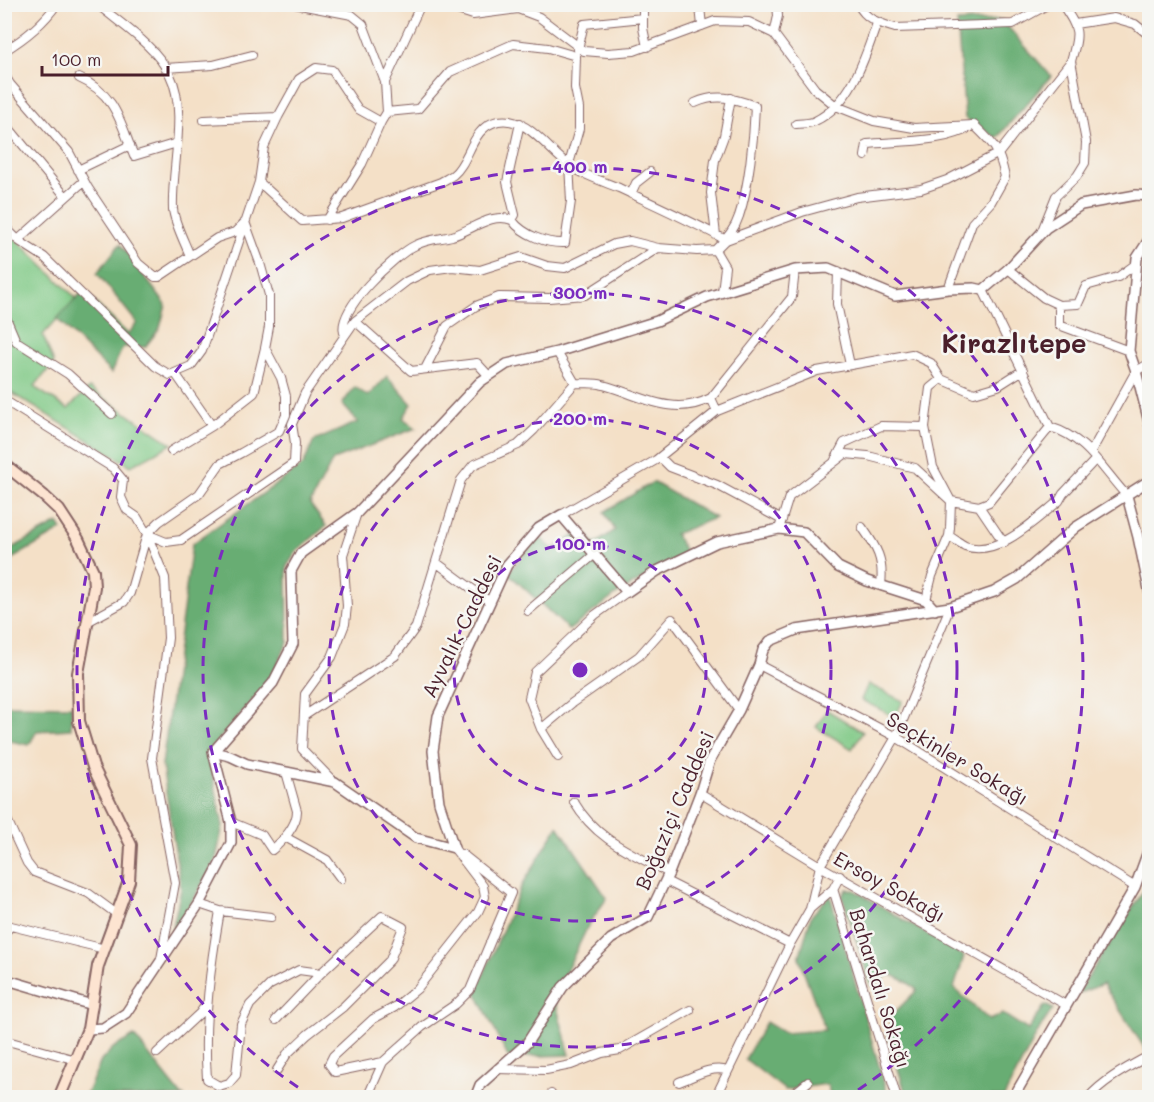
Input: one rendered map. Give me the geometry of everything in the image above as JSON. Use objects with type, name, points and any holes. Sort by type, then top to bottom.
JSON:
[{"type":"main road","points":[[4,464],[58,510],[83,547],[93,571],[94,587],[78,673],[79,721],[93,767],[130,845],[129,881],[98,966],[88,1029],[59,1098]]},
{"type":"street","points":[[4,51],[20,41],[48,16],[57,4]]},
{"type":"street","points":[[97,4],[152,51],[171,75],[177,102],[173,210],[190,256]]},
{"type":"street","points":[[295,4],[352,15],[363,24],[385,82],[387,112],[362,164],[327,220]]},
{"type":"street","points":[[385,82],[421,4]]},
{"type":"street","points":[[439,4],[472,15],[518,9],[538,17],[584,51],[608,53],[634,51],[715,21],[749,22],[774,34],[815,89],[836,106],[874,121],[914,128],[974,125],[999,153],[1005,177],[991,202],[972,223],[948,289]]},
{"type":"street","points":[[472,15],[473,4]]},
{"type":"street","points":[[643,4],[647,47]]},
{"type":"street","points":[[702,26],[700,8],[724,4]]},
{"type":"street","points":[[774,34],[778,16],[777,4]]},
{"type":"street","points":[[858,4],[864,15],[877,23],[895,28],[1013,24],[1049,4]]},
{"type":"street","points":[[259,182],[302,221],[342,218],[441,182],[454,175],[475,138],[490,124],[500,121],[520,123],[569,164],[726,240],[857,196],[921,189],[948,180],[999,153],[1071,61],[1076,46],[1077,27],[1062,4]]},
{"type":"street","points":[[345,335],[343,325],[353,303],[396,259],[415,245],[450,236],[502,217],[512,220],[518,228],[527,233],[554,244],[565,243],[572,201],[569,164],[579,129],[575,88],[576,56],[584,24],[643,18]]},
{"type":"street","points":[[1075,24],[1114,18],[1135,24],[1149,36]]},
{"type":"street","points":[[796,124],[813,123],[836,106],[862,64],[877,23]]},
{"type":"street","points":[[387,112],[418,109],[450,72],[513,44],[548,48],[576,56]]},
{"type":"street","points":[[165,68],[213,65],[252,56]]},
{"type":"street","points":[[1041,233],[1056,196],[1077,176],[1085,163],[1086,142],[1071,61]]},
{"type":"street","points":[[4,226],[18,240],[44,257],[155,366],[170,375],[191,366],[202,351],[259,182],[264,147],[299,79],[316,68],[332,70],[358,109],[381,122]]},
{"type":"street","points":[[4,74],[69,152],[84,181],[138,263],[155,277],[159,277],[217,238],[235,232],[245,222]]},
{"type":"street","points":[[79,78],[92,83],[110,100],[134,156],[177,142]]},
{"type":"street","points":[[147,534],[166,542],[181,540],[294,462],[296,443],[292,424],[305,393],[355,321],[407,281],[430,270],[453,267],[480,270],[521,257],[547,266],[565,268],[614,244],[630,241],[658,248],[715,250],[726,240],[739,217],[754,133],[755,106],[731,98],[715,96],[695,103]]},
{"type":"street","points":[[716,235],[711,193],[715,160],[724,136],[731,98]]},
{"type":"street","points":[[204,120],[278,117]]},
{"type":"street","points":[[4,122],[66,197]]},
{"type":"street","points":[[512,220],[515,215],[507,182],[520,123]]},
{"type":"street","points":[[865,156],[867,144],[960,134],[974,125]]},
{"type":"street","points":[[78,170],[130,145]]},
{"type":"street","points":[[632,194],[636,183],[650,172]]},
{"type":"street","points":[[18,240],[84,181]]},
{"type":"street","points":[[983,290],[1008,269],[1041,233],[1081,205],[1136,195],[1149,196]]},
{"type":"street","points":[[171,451],[212,426],[254,393],[269,327],[268,295],[260,262],[245,222]]},
{"type":"street","points":[[1149,238],[1137,258],[1129,351],[1149,426]]},
{"type":"street","points":[[425,369],[447,326],[476,306],[499,297],[549,298],[585,295],[658,248]]},
{"type":"street","points":[[715,250],[725,267],[722,292]]},
{"type":"street","points":[[1008,269],[1044,298],[1059,305],[1078,304],[1086,286],[1118,277],[1136,264]]},
{"type":"street","points":[[213,752],[273,683],[293,644],[291,572],[300,553],[357,513],[480,382],[507,364],[557,352],[657,321],[707,297],[795,270],[828,268],[895,296],[948,289],[983,290]]},
{"type":"street","points":[[574,383],[601,384],[642,399],[677,406],[697,405],[711,398],[792,297],[795,270]]},
{"type":"street","points":[[838,271],[837,304],[850,365]]},
{"type":"street","points":[[983,290],[1050,427],[1066,432],[1094,456],[1108,476],[1127,496],[1149,594]]},
{"type":"street","points":[[1059,305],[1059,325],[1129,351]]},
{"type":"street","points":[[4,313],[16,341],[68,374],[112,414]]},
{"type":"street","points":[[355,321],[411,371],[477,363],[489,376]]},
{"type":"street","points":[[87,622],[124,602],[130,593],[147,534],[159,522],[199,494],[220,464],[279,431],[286,414],[286,396],[281,378],[266,348]]},
{"type":"street","points":[[557,352],[574,383]]},
{"type":"street","points":[[627,592],[561,515],[660,457],[717,411],[817,371],[912,354],[931,363],[941,379],[974,393],[998,386],[1023,370]]},
{"type":"street","points":[[949,537],[967,547],[1004,543],[1059,501],[1062,494],[1094,456],[1136,371],[1149,363]]},
{"type":"street","points":[[175,373],[212,426]]},
{"type":"street","points":[[926,600],[932,576],[949,537],[951,501],[933,467],[925,427],[930,388],[941,379]]},
{"type":"street","points":[[304,716],[395,656],[417,627],[461,480],[473,465],[518,445],[534,430],[574,383]]},
{"type":"street","points":[[711,398],[717,411]]},
{"type":"street","points":[[4,400],[113,468],[123,480],[121,497],[127,510],[137,517],[147,534],[165,578],[168,638],[152,758],[175,883],[160,963]]},
{"type":"street","points":[[286,414],[295,418]]},
{"type":"street","points":[[834,463],[844,443],[881,426],[925,427]]},
{"type":"street","points":[[781,525],[789,497],[845,454],[868,456],[915,468],[951,501],[979,506],[988,502],[1050,427]]},
{"type":"street","points":[[660,457],[670,467],[717,485],[781,525],[804,532],[838,567],[880,585],[926,600],[935,610]]},
{"type":"street","name":"Boğaziçi Caddesi","points":[[475,1098],[480,1085],[527,1043],[562,987],[611,939],[648,917],[667,877],[700,793],[710,760],[739,710],[759,665],[763,650],[770,641],[796,630],[950,607],[1007,586],[1076,527],[1149,480]]},
{"type":"street","points":[[979,506],[1004,543]]},
{"type":"street","points":[[357,513],[343,555],[347,606],[345,624],[332,657],[305,694],[302,749],[334,782],[416,838],[454,848],[511,893],[470,990],[456,1004],[422,1027],[383,1062],[367,1098]]},
{"type":"street","name":"Ayvalık Caddesi","points":[[454,848],[439,802],[434,751],[438,716],[507,566],[539,528],[561,515]]},
{"type":"street","points":[[558,758],[541,729],[529,698],[535,672],[595,615],[657,571],[717,542],[781,525]]},
{"type":"street","points":[[862,527],[880,556],[883,569],[880,585]]},
{"type":"street","points":[[528,611],[595,554]]},
{"type":"street","points":[[437,563],[490,602]]},
{"type":"street","points":[[715,1098],[790,944],[810,909],[820,866],[896,737],[950,607]]},
{"type":"street","points":[[541,729],[572,703],[639,656],[672,619],[739,710]]},
{"type":"street","name":"Seçkinler Sokağı","points":[[759,665],[896,737],[1135,887]]},
{"type":"street","points":[[213,752],[230,756],[247,764],[334,782]]},
{"type":"street","points":[[88,1029],[102,1028],[126,1013],[200,904],[231,843],[231,822],[213,752]]},
{"type":"street","points":[[231,822],[262,835],[272,850],[281,843],[297,817],[286,772]]},
{"type":"street","name":"Ersoy Sokağı","points":[[700,793],[820,866],[1066,1005]]},
{"type":"street","points":[[574,802],[584,818],[608,840],[667,877],[790,944]]},
{"type":"street","points":[[4,813],[27,863],[34,872],[88,893],[118,915]]},
{"type":"street","points":[[285,837],[327,860],[341,879]]},
{"type":"street","points":[[1013,1098],[1135,887],[1143,870],[1149,846]]},
{"type":"street","points":[[383,1062],[342,1072],[335,1072],[329,1064],[333,1056],[373,1019],[395,1007],[417,989],[478,912],[485,897],[483,886],[454,848]]},
{"type":"street","points":[[810,909],[833,889],[840,876]]},
{"type":"street","name":"Bahardalı Sokağı","points":[[833,889],[897,1098]]},
{"type":"street","points":[[200,904],[220,911],[271,917]]},
{"type":"street","points":[[220,911],[212,954],[207,1002],[205,1048],[207,1079],[219,1086],[230,1083],[237,1075],[242,1024],[250,1005],[270,985],[299,970],[321,973]]},
{"type":"street","points":[[276,1020],[321,973],[382,916],[403,927],[390,960],[342,1007],[287,1054],[277,1070]]},
{"type":"street","points":[[4,933],[11,926],[105,949]]},
{"type":"street","points":[[4,980],[92,1005]]},
{"type":"street","points":[[157,1053],[200,1013],[207,1002]]},
{"type":"street","points":[[497,1069],[546,1070],[571,1065],[602,1053],[620,1050],[690,1010]]},
{"type":"street","points":[[4,1040],[76,1060]]},
{"type":"street","points":[[1088,1098],[1111,1079],[1143,1059],[1149,1067]]},
{"type":"street","points":[[679,1082],[713,1070],[728,1071]]},
{"type":"street","points":[[789,1098],[808,1082]]},
{"type":"green space","points":[[1002,20],[1051,76],[997,138],[965,118],[957,22]]},
{"type":"green space","points":[[15,238],[76,298],[43,335],[54,363],[34,387],[68,409],[89,388],[172,444],[131,466],[5,389],[4,251]]},
{"type":"green space","points":[[120,244],[166,305],[160,328],[145,347],[123,347],[111,373],[57,319],[83,291],[128,334],[137,323],[97,273]]},
{"type":"green space","points":[[387,376],[412,404],[403,418],[416,428],[333,460],[310,504],[326,526],[297,551],[287,566],[288,642],[270,680],[208,752],[223,826],[215,863],[171,936],[181,889],[162,765],[192,544],[303,465],[314,441],[358,422],[342,404],[355,387],[368,396]]},
{"type":"green space","points":[[653,482],[715,518],[675,534],[686,553],[617,594],[569,630],[508,573],[539,537],[553,549],[583,530],[595,544],[615,530],[604,512]]},
{"type":"green space","points":[[58,523],[62,530],[5,563],[5,552]]},
{"type":"green space","points":[[868,684],[903,701],[895,717],[861,700]]},
{"type":"green space","points":[[5,705],[72,706],[71,729],[37,731],[29,745],[5,740]]},
{"type":"green space","points":[[827,710],[863,732],[852,749],[816,727]]},
{"type":"green space","points":[[558,826],[607,898],[589,924],[554,997],[570,1055],[508,1057],[476,992],[521,887]]},
{"type":"green space","points":[[1149,882],[1149,1055],[1103,984],[1077,994]]},
{"type":"green space","points":[[847,889],[854,890],[964,956],[954,988],[989,1020],[1003,1014],[1028,1030],[1045,1005],[1053,1009],[1040,1028],[1004,1097],[907,1097],[888,1038],[891,1016],[917,990],[890,974],[871,986],[842,896]]},
{"type":"green space","points":[[830,895],[888,1097],[831,1097],[827,1084],[785,1090],[745,1059],[766,1022],[784,1033],[825,1030],[799,958],[811,916]]},
{"type":"green space","points":[[134,1036],[185,1097],[85,1097],[101,1061],[113,1048]]},
{"type":"district","name":"Kirazlıtepe","points":[[1014,343]]}]
